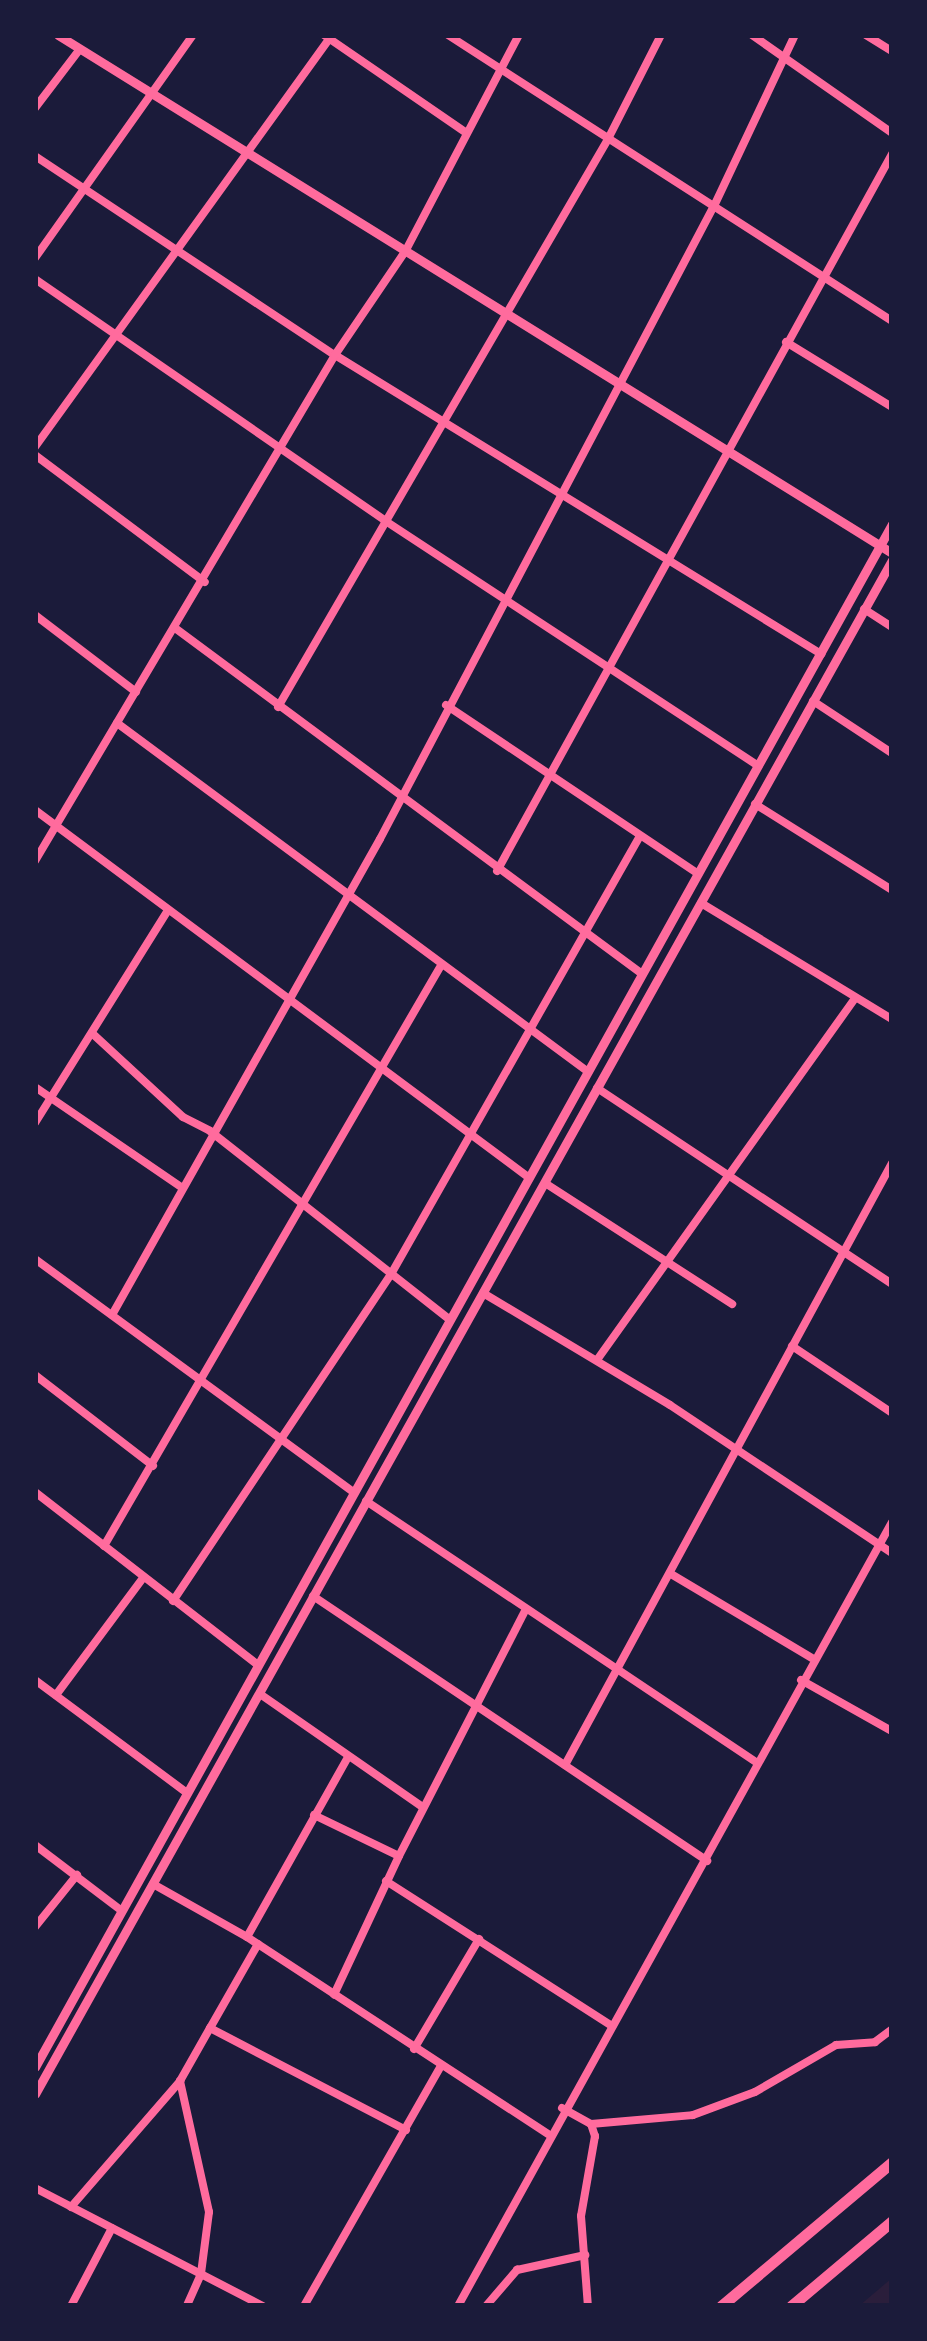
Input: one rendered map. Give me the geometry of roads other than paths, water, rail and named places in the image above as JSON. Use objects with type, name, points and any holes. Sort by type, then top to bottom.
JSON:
[{"type":"highway","points":[[722,2306],[892,2162]]},
{"type":"highway","points":[[791,2306],[892,2221]]},
{"type":"street","points":[[35,258],[193,35]]},
{"type":"street","points":[[448,35],[892,321]]},
{"type":"street","points":[[35,861],[284,450],[335,354],[406,250],[519,35]]},
{"type":"street","points":[[278,707],[502,312],[608,139],[661,35]]},
{"type":"street","points":[[752,35],[892,132]]},
{"type":"street","points":[[112,1315],[210,1131],[346,898],[502,597],[622,384],[715,204],[794,35]]},
{"type":"street","points":[[866,35],[892,51]]},
{"type":"street","points":[[35,2094],[892,556],[726,448],[62,36]]},
{"type":"street","points":[[35,447],[328,36],[465,132]]},
{"type":"street","points":[[35,108],[80,49]]},
{"type":"street","points":[[497,870],[604,667],[892,154]]},
{"type":"street","points":[[35,156],[335,354],[821,654]]},
{"type":"street","points":[[35,279],[384,520],[757,765]]},
{"type":"street","points":[[786,342],[892,407]]},
{"type":"street","points":[[35,455],[204,582]]},
{"type":"street","points":[[35,2067],[892,524]]},
{"type":"street","points":[[864,609],[892,627]]},
{"type":"street","points":[[35,615],[136,692]]},
{"type":"street","points":[[175,628],[399,798],[642,974]]},
{"type":"street","points":[[813,700],[892,753]]},
{"type":"street","points":[[446,705],[697,872]]},
{"type":"street","points":[[116,723],[346,898],[587,1071]]},
{"type":"street","points":[[755,804],[892,890]]},
{"type":"street","points":[[35,810],[528,1177]]},
{"type":"street","points":[[173,1601],[390,1276],[526,1029],[640,836]]},
{"type":"street","points":[[700,903],[892,1018]]},
{"type":"street","points":[[35,1122],[94,1035],[168,910]]},
{"type":"street","points":[[104,1546],[440,967]]},
{"type":"street","points":[[597,1360],[855,998]]},
{"type":"street","points":[[94,1035],[183,1117],[210,1131],[390,1276],[450,1319]]},
{"type":"street","points":[[35,1087],[181,1187]]},
{"type":"street","points":[[597,1088],[892,1284]]},
{"type":"street","points":[[566,1765],[892,1163]]},
{"type":"street","points":[[544,1183],[732,1304]]},
{"type":"street","points":[[35,1260],[202,1378],[352,1492]]},
{"type":"street","points":[[484,1293],[737,1449],[892,1554]]},
{"type":"street","points":[[792,1346],[892,1413]]},
{"type":"street","points":[[35,1375],[153,1466]]},
{"type":"street","points":[[36,1493],[257,1664]]},
{"type":"street","points":[[366,1501],[758,1762]]},
{"type":"street","points":[[458,2306],[562,2108],[706,1861],[812,1658],[892,1522]]},
{"type":"street","points":[[671,1574],[812,1658]]},
{"type":"street","points":[[56,1695],[143,1578]]},
{"type":"street","points":[[313,1596],[471,1707],[566,1765],[706,1861]]},
{"type":"street","points":[[334,1996],[421,1806],[525,1610]]},
{"type":"street","points":[[35,1680],[188,1793]]},
{"type":"street","points":[[801,1680],[892,1731]]},
{"type":"street","points":[[260,1694],[421,1806]]},
{"type":"street","points":[[247,1937],[347,1758]]},
{"type":"street","points":[[314,1816],[399,1856]]},
{"type":"street","points":[[35,1846],[77,1874],[122,1912]]},
{"type":"street","points":[[35,1927],[77,1874]]},
{"type":"street","points":[[386,1881],[610,2025]]},
{"type":"street","points":[[153,1884],[247,1937],[548,2134]]},
{"type":"street","points":[[414,2049],[479,1939]]},
{"type":"street","points":[[72,2208],[180,2081],[258,1944]]},
{"type":"street","points":[[210,2028],[406,2130]]},
{"type":"street","points":[[562,2108],[591,2124],[693,2115],[755,2092],[836,2045],[875,2042],[892,2029]]},
{"type":"street","points":[[304,2306],[441,2066]]},
{"type":"street","points":[[180,2081],[209,2212],[201,2274],[187,2306]]},
{"type":"street","points":[[588,2306],[581,2216],[596,2150],[591,2124]]},
{"type":"street","points":[[35,2188],[263,2306]]},
{"type":"street","points":[[71,2306],[112,2228]]},
{"type":"street","points":[[486,2306],[516,2270],[585,2255]]}]
